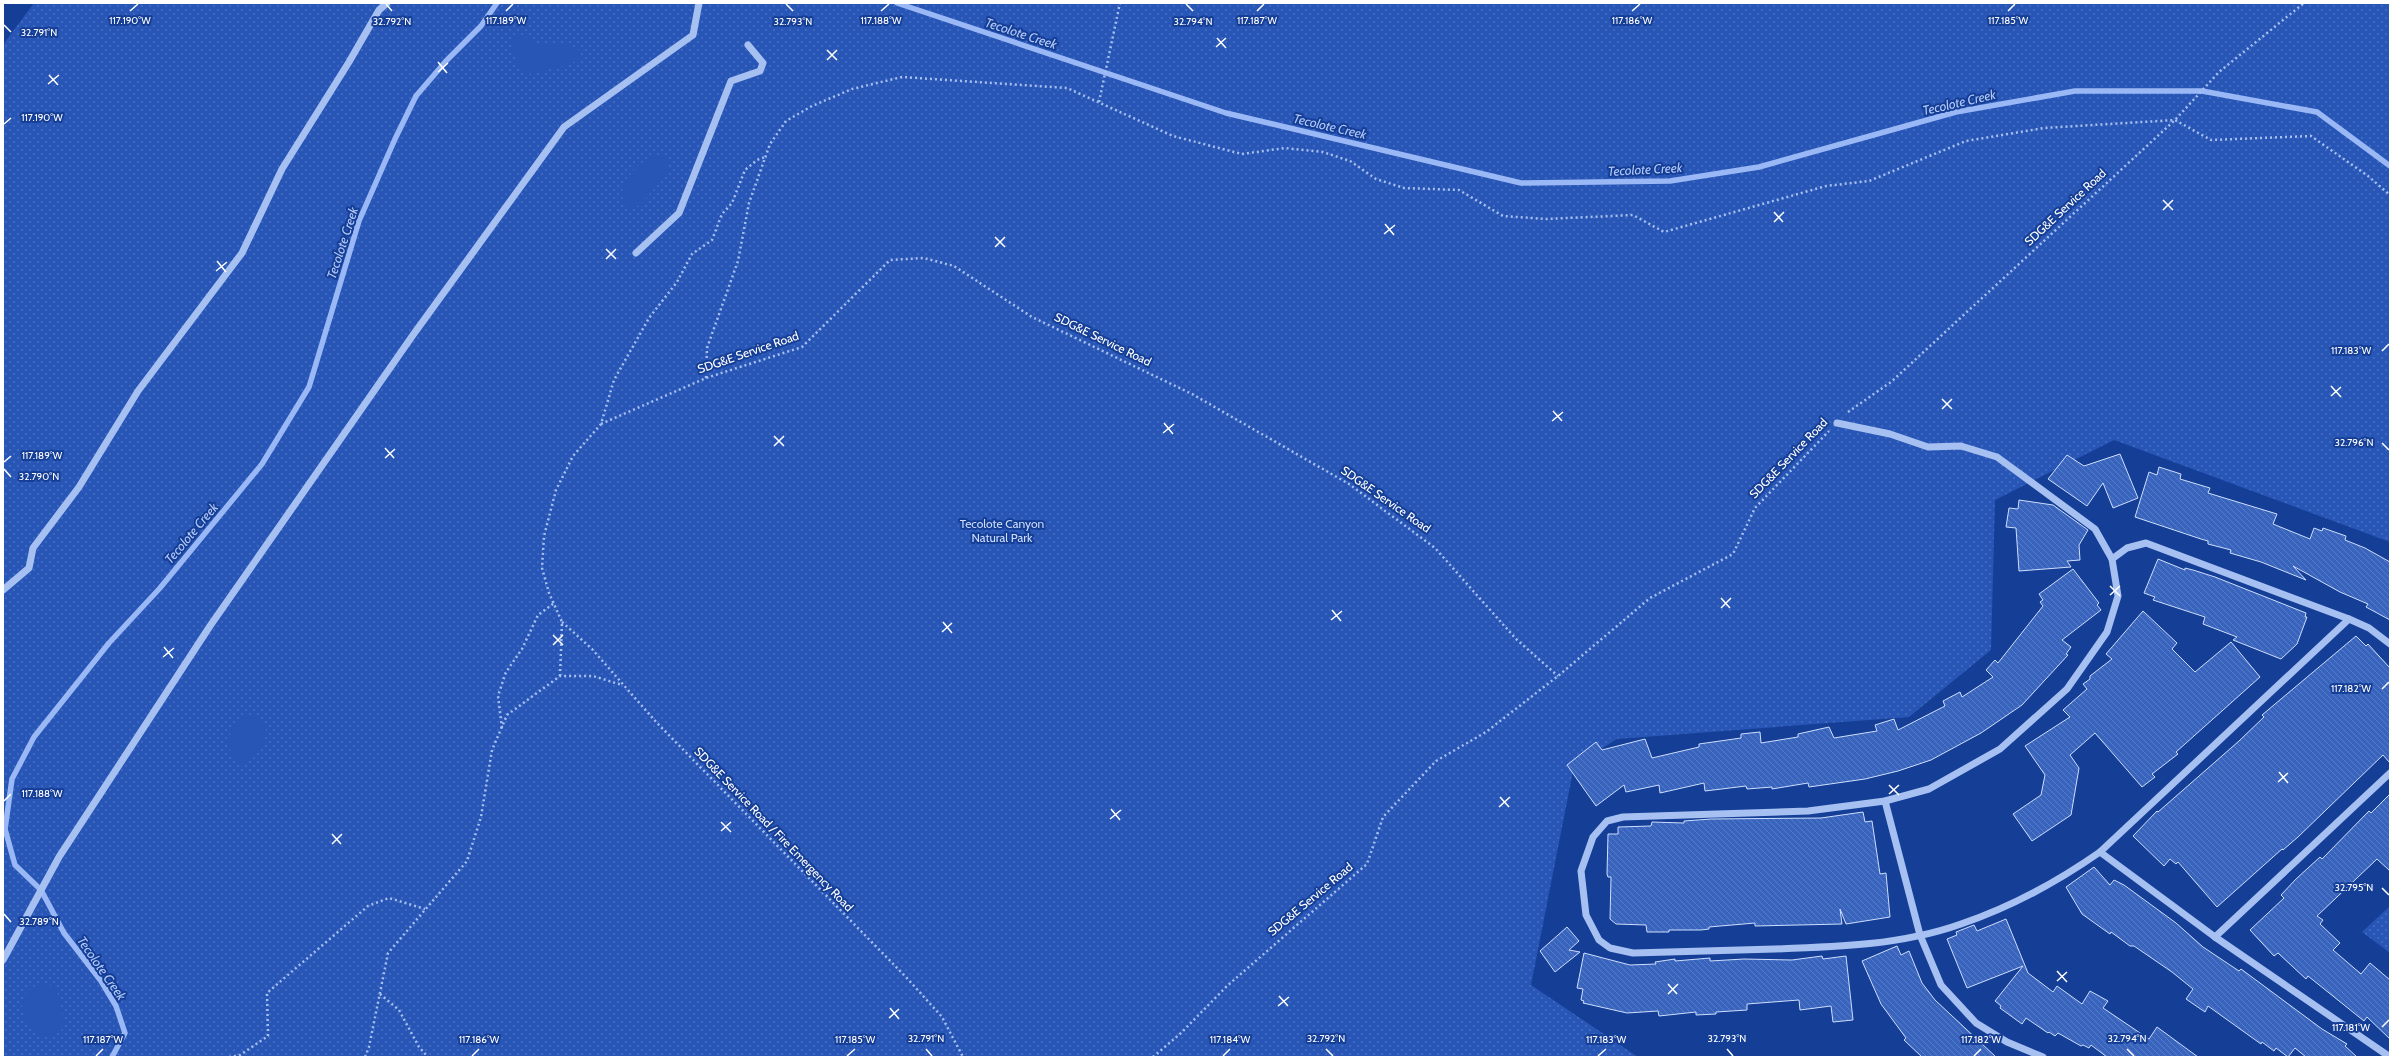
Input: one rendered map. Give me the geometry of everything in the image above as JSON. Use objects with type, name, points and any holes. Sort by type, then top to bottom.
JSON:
[{"type":"street","points":[[3,590],[29,568],[33,548],[79,486],[138,391],[242,253],[282,168],[349,62],[379,10],[387,3]]},
{"type":"street","points":[[3,960],[59,857],[210,626],[413,335],[564,127],[693,35],[699,3]]},
{"type":"street","points":[[636,253],[679,213],[731,81],[760,71],[763,63],[748,45]]},
{"type":"street","name":"SDG&E Service Road","points":[[1837,423],[1890,434],[1928,447],[1961,446],[1998,458],[2095,528],[2112,559],[2118,596],[2107,632],[2067,689],[2000,749],[1930,789],[1885,801],[1808,811],[1623,817],[1607,821],[1593,837],[1581,871],[1586,915],[1599,940],[1610,948],[1633,953],[1852,946],[1920,935],[1960,925],[2010,905],[2064,877],[2100,852],[2349,619]]},
{"type":"street","points":[[2112,559],[2127,548],[2146,543],[2349,619],[2369,628],[2390,644]]},
{"type":"street","points":[[2215,937],[2390,773]]},
{"type":"street","points":[[1885,801],[1920,935],[1941,985],[1976,1023],[2007,1042],[2043,1057]]},
{"type":"street","points":[[2100,852],[2215,937],[2390,1057]]},
{"type":"path","points":[[1099,102],[1120,3]]},
{"type":"path","name":"SDG&E Service Road","points":[[1153,1057],[1181,1033],[1244,970],[1367,864],[1383,817],[1436,760],[1486,732],[1558,676],[1650,598],[1733,554],[1755,508],[1837,423],[1855,406],[1891,382],[2175,120],[2219,72],[2304,3]]},
{"type":"path","points":[[706,378],[707,348],[738,261],[749,203],[770,144],[786,121],[812,106],[852,89],[902,77],[1068,88],[1173,136],[1242,154],[1284,148],[1323,152],[1350,161],[1376,179],[1404,188],[1459,190],[1503,216],[1546,219],[1633,215],[1664,232],[1826,186],[1869,181],[1966,141],[2044,128],[2175,120],[2211,140],[2311,136],[2368,176],[2390,196]]},
{"type":"path","points":[[560,676],[562,622],[542,568],[544,536],[556,490],[573,456],[601,424],[614,380],[649,318],[677,282],[692,254],[712,240],[722,214],[732,203],[745,170],[757,160],[766,157]]},
{"type":"path","name":"SDG&E Service Road","points":[[601,424],[706,378],[802,347],[890,260],[924,258],[954,266],[1032,317],[1192,394],[1349,484],[1435,548],[1516,639],[1558,676]]},
{"type":"path","points":[[502,728],[498,696],[506,672],[522,649],[538,615],[554,603]]},
{"type":"path","name":"SDG&E Service Road / Fire Emergency Road","points":[[562,622],[592,649],[657,723],[906,977],[942,1017],[963,1057]]},
{"type":"path","points":[[365,1057],[370,1048],[388,953],[467,860],[481,818],[492,750],[507,715],[560,676],[593,676],[624,686]]},
{"type":"path","points":[[230,1057],[240,1055],[268,1036],[267,993],[368,906],[389,898],[426,909]]},
{"type":"path","points":[[380,994],[399,1010],[419,1047],[428,1057]]},
{"type":"green space","name":"Tecolote Canyon Natural Park","points":[[34,3],[2390,3],[2390,542],[2114,440],[1995,500],[1991,650],[1909,717],[1617,739],[1574,766],[1531,985],[1638,1057],[3,1057],[3,49],[5,42]]},
{"type":"green space","points":[[519,34],[540,45],[571,45],[580,51],[581,57],[571,64],[525,75],[517,62],[512,45],[513,36]]},
{"type":"green space","points":[[656,156],[663,157],[668,163],[669,168],[665,177],[639,206],[629,207],[624,201],[622,193],[628,177],[641,164]]},
{"type":"green space","points":[[253,715],[261,718],[265,725],[266,732],[264,741],[255,756],[248,761],[241,763],[234,758],[230,751],[230,735],[238,722],[245,717]]},
{"type":"green space","points":[[2390,906],[2390,953],[2362,932]]},
{"type":"green space","points":[[41,985],[49,985],[57,990],[64,1021],[62,1030],[51,1036],[41,1035],[32,1030],[26,1021],[22,1010],[23,999],[29,990]]},
{"type":"building","points":[[2120,454],[2138,498],[2113,508],[2103,483],[2087,506],[2048,479],[2067,455],[2084,466]]},
{"type":"building","points":[[2159,467],[2181,474],[2180,479],[2210,488],[2208,493],[2277,514],[2273,524],[2310,539],[2314,528],[2322,531],[2323,528],[2346,536],[2345,540],[2365,548],[2390,562],[2390,620],[2366,607],[2368,604],[2340,592],[2293,566],[2306,580],[2261,562],[2230,553],[2231,550],[2208,544],[2208,541],[2135,517],[2149,472],[2157,475]]},
{"type":"building","points":[[2019,500],[2053,505],[2088,530],[2079,545],[2080,560],[2067,561],[2071,567],[2019,571],[2016,528],[2006,527],[2009,508],[2018,509]]},
{"type":"building","points":[[2158,559],[2185,570],[2185,568],[2215,577],[2306,613],[2305,617],[2307,617],[2297,644],[2281,659],[2233,640],[2237,637],[2203,624],[2205,617],[2153,600],[2155,597],[2144,593]]},
{"type":"building","points":[[2073,569],[2099,603],[2097,605],[2101,610],[2062,640],[2071,647],[2066,654],[2068,655],[2022,705],[1981,733],[1931,760],[1898,771],[1865,779],[1809,787],[1808,783],[1772,789],[1772,787],[1747,789],[1746,786],[1705,791],[1704,783],[1660,793],[1659,785],[1626,792],[1624,785],[1596,806],[1567,765],[1596,742],[1602,750],[1645,739],[1652,758],[1699,747],[1699,744],[1741,738],[1741,734],[1760,732],[1761,743],[1798,737],[1798,734],[1829,727],[1834,738],[1877,731],[1875,725],[1894,719],[1898,730],[1945,706],[1943,701],[1960,692],[1962,697],[1993,677],[1986,670],[1995,660],[1998,663],[2043,606],[2040,602],[2043,600],[2039,594]]},
{"type":"building","points":[[2143,611],[2177,643],[2172,649],[2195,672],[2231,642],[2260,677],[2176,752],[2178,754],[2152,774],[2155,777],[2142,787],[2095,733],[2070,755],[2079,768],[2071,815],[2032,841],[2013,814],[2041,795],[2045,775],[2025,746],[2070,717],[2063,710],[2087,689],[2083,684],[2090,679],[2090,676],[2112,659],[2106,654]]},
{"type":"building","points":[[2356,636],[2366,646],[2368,644],[2390,668],[2390,763],[2383,755],[2298,837],[2283,850],[2282,849],[2217,907],[2178,862],[2176,864],[2170,859],[2164,866],[2133,836],[2157,811],[2158,812],[2239,741],[2264,717],[2262,715]]},
{"type":"building","points":[[2390,794],[2390,871],[2377,859],[2317,916],[2323,920],[2320,924],[2340,943],[2333,950],[2361,974],[2370,963],[2390,980],[2390,1039],[2367,1017],[2364,1021],[2308,976],[2306,979],[2278,953],[2274,956],[2250,930],[2284,898],[2281,895],[2296,879],[2320,857],[2322,859],[2369,811],[2371,813]]},
{"type":"building","points":[[1863,812],[1865,822],[1872,821],[1880,874],[1886,873],[1890,917],[1846,924],[1840,909],[1842,924],[1755,926],[1755,923],[1709,927],[1709,929],[1701,930],[1669,930],[1669,932],[1647,932],[1646,925],[1616,924],[1610,919],[1611,877],[1608,877],[1607,874],[1608,834],[1618,834],[1618,827],[1651,826],[1652,822],[1684,823],[1684,821],[1711,819],[1821,818]]},
{"type":"building","points":[[2094,867],[2110,885],[2114,880],[2124,885],[2176,923],[2203,947],[2239,971],[2241,969],[2322,1029],[2347,1044],[2345,1046],[2357,1057],[2306,1057],[2295,1048],[2288,1057],[2276,1048],[2274,1051],[2262,1042],[2261,1044],[2208,1006],[2205,1012],[2186,999],[2193,989],[2172,972],[2134,946],[2130,946],[2111,932],[2110,934],[2082,914],[2066,887]]},
{"type":"building","points":[[2006,919],[2028,973],[2053,992],[2057,986],[2082,1004],[2090,991],[2108,1001],[2103,1008],[2149,1039],[2157,1027],[2198,1057],[2107,1057],[2091,1045],[2089,1048],[2083,1045],[2081,1046],[2058,1033],[2055,1036],[2049,1032],[2048,1033],[2026,1018],[2022,1024],[2000,1008],[2001,1006],[1995,1001],[2023,966],[1967,988],[1947,939],[1957,935],[1956,932],[1974,925],[1977,931]]},
{"type":"building","points":[[1567,927],[1579,941],[1569,950],[1580,952],[1555,972],[1540,951]]},
{"type":"building","points":[[1897,946],[1901,955],[1909,951],[1922,983],[1935,1000],[1996,1057],[1922,1057],[1904,1040],[1906,1038],[1881,1004],[1862,961]]},
{"type":"building","points":[[1584,953],[1630,965],[1656,964],[1655,962],[1675,959],[1675,961],[1710,958],[1710,961],[1744,959],[1792,960],[1822,956],[1823,959],[1846,956],[1853,1020],[1833,1022],[1831,1006],[1800,1010],[1799,1000],[1747,1004],[1747,1010],[1716,1012],[1716,1014],[1696,1015],[1696,1012],[1659,1016],[1658,1011],[1627,1013],[1583,1003],[1584,1001],[1581,1000],[1583,989],[1577,988]]},
{"type":"waterway","name":"Tecolote Creek","points":[[112,1057],[125,1033],[116,1006],[101,981],[64,933],[41,890],[15,865],[5,829],[12,779],[34,737],[109,643],[160,588],[262,464],[309,387],[359,221],[395,139],[416,96],[446,61],[481,26],[497,3]]},
{"type":"waterway","name":"Tecolote Creek","points":[[897,3],[1226,113],[1521,183],[1670,181],[1759,167],[1956,112],[2075,91],[2202,91],[2317,112],[2390,166]]}]
